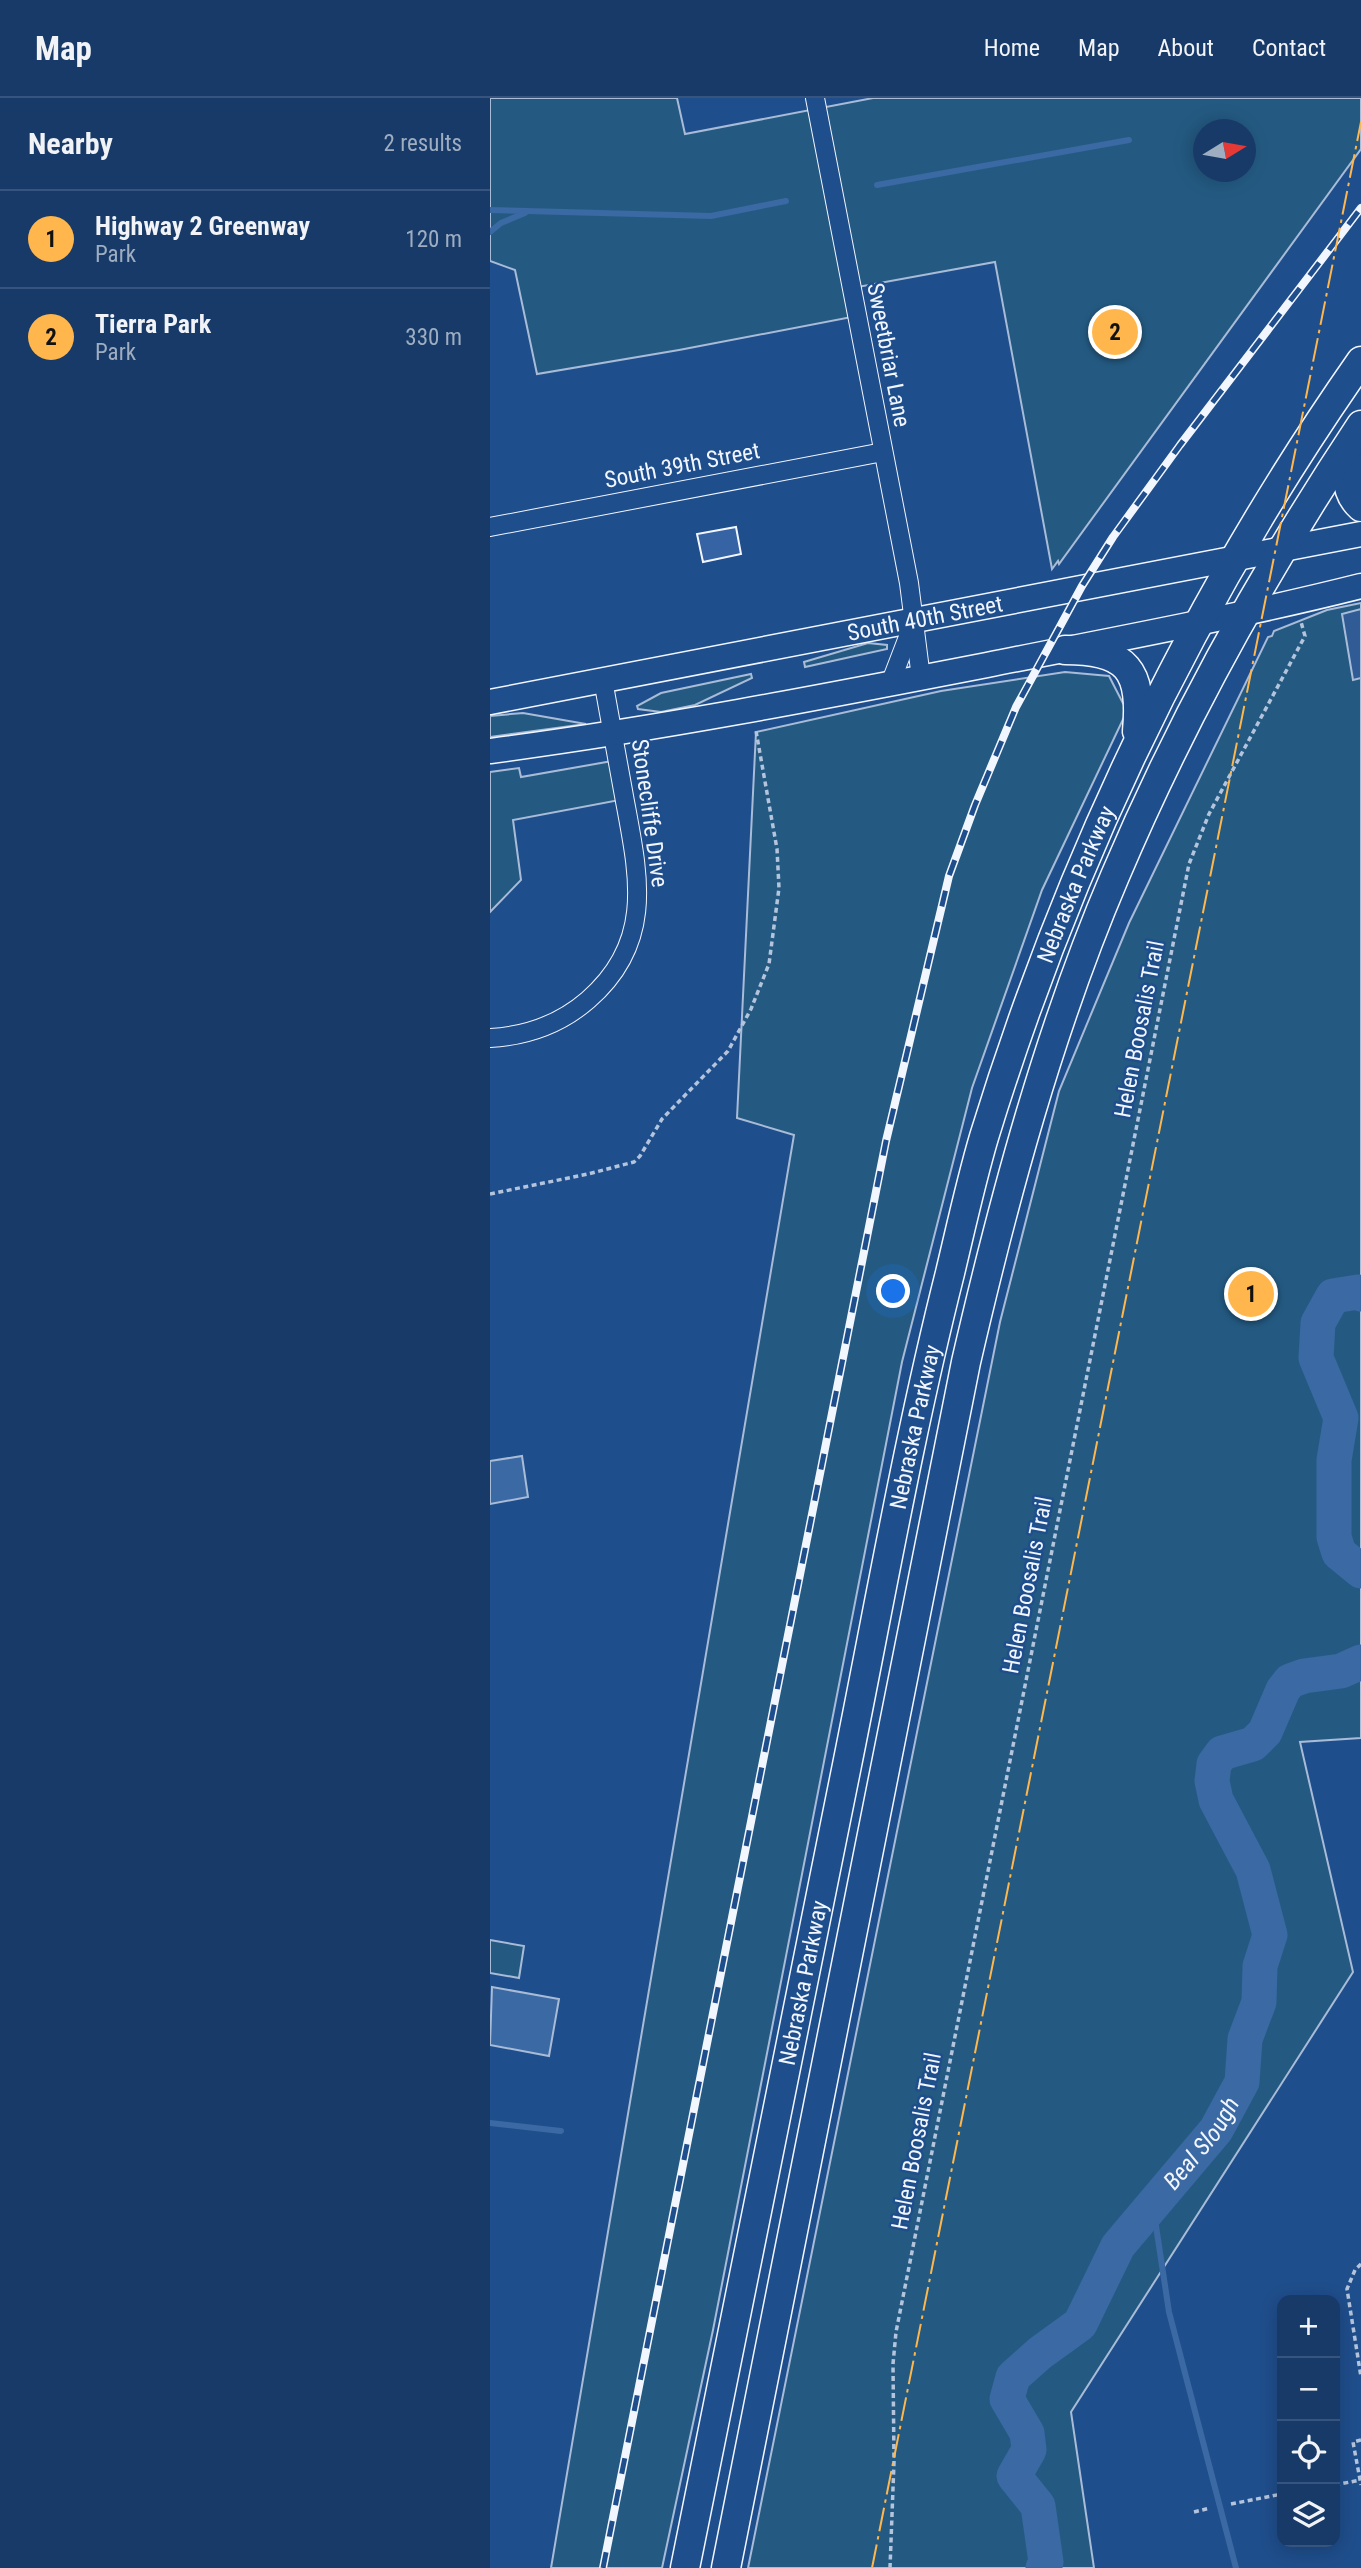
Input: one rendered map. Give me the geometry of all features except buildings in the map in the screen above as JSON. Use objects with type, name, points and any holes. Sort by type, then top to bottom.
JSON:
[{"type":"main road","name":"Nebraska Parkway","points":[[685,2568],[928,1359],[982,1143],[1018,1030],[1059,918],[1132,755],[1234,557],[1361,361]]},
{"type":"main road","name":"Nebraska Parkway","points":[[726,2568],[964,1375],[989,1266],[1043,1074],[1114,877],[1167,762],[1281,549],[1359,428]]},
{"type":"main road","points":[[1359,428],[1347,478],[1352,498],[1361,507]]},
{"type":"main road","name":"South 40th Street","points":[[490,702],[1361,534]]},
{"type":"main road","points":[[490,751],[697,720],[890,684],[1200,622],[1361,586]]},
{"type":"main road","points":[[1065,650],[1088,650],[1110,655],[1119,660],[1133,676],[1140,705],[1132,755]]},
{"type":"street","name":"Sweetbriar Lane","points":[[815,98],[909,583],[921,678]]},
{"type":"street","name":"South 39th Street","points":[[490,527],[883,452]]},
{"type":"street","name":"Sweetbriar Lane","points":[[890,684],[914,621]]},
{"type":"street","name":"Stonecliffe Drive","points":[[490,1038],[534,1031],[577,1009],[596,993],[612,973],[625,952],[633,929],[638,905],[638,883],[603,680]]},
{"type":"path","name":"Helen Boosalis Trail","points":[[890,2568],[894,2462],[893,2364],[896,2332],[1189,864],[1209,814],[1305,636]]},
{"type":"path","points":[[490,1194],[634,1162],[662,1119],[729,1051],[751,1009],[769,964],[779,888],[777,849],[756,729]]},
{"type":"path","points":[[1361,2264],[1348,2282],[1347,2300],[1361,2378]]},
{"type":"path","points":[[1340,2484],[1361,2482],[1353,2442],[1361,2440]]},
{"type":"path","points":[[1231,2504],[1277,2495]]},
{"type":"path","points":[[1194,2512],[1210,2508]]},
{"type":"shaded area","points":[[490,98],[677,98],[685,134],[873,98],[1361,98],[1361,149],[1059,564],[1058,561],[1052,569],[995,262],[852,288],[857,316],[537,374],[515,270],[490,261]]},
{"type":"shaded area","points":[[1361,603],[1361,1738],[1300,1742],[1353,1972],[1071,2412],[1094,2568],[748,2568],[1000,1322],[1059,1091],[1129,923],[1268,637],[1272,636],[1274,631],[1327,610]]},
{"type":"shaded area","points":[[1361,609],[1361,678],[1353,680],[1342,614]]},
{"type":"shaded area","points":[[868,643],[887,645],[887,649],[805,667],[804,662]]},
{"type":"shaded area","points":[[1065,672],[1109,676],[1127,711],[1042,890],[972,1088],[902,1362],[713,2330],[662,2568],[551,2568],[794,1135],[737,1118],[756,732],[941,691]]},
{"type":"shaded area","points":[[751,674],[752,678],[695,705],[661,712],[638,709],[637,706],[661,693]]},
{"type":"shaded area","points":[[523,713],[586,724],[490,737],[490,716]]},
{"type":"shaded area","points":[[618,760],[625,799],[513,820],[521,880],[490,912],[490,772],[519,768],[521,777]]},
{"type":"shaded area","points":[[522,1456],[528,1497],[490,1504],[490,1461]]},
{"type":"shaded area","points":[[490,1940],[524,1946],[519,1978],[490,1973]]},
{"type":"shaded area","points":[[492,1987],[559,1999],[549,2056],[490,2045]]},
{"type":"waterway","points":[[877,185],[1129,140]]},
{"type":"waterway","points":[[490,210],[711,216],[786,201]]},
{"type":"waterway","points":[[490,232],[501,223],[525,213]]},
{"type":"waterway","name":"Beal Slough","points":[[1361,1294],[1358,1292],[1333,1296],[1318,1323],[1316,1358],[1341,1418],[1334,1460],[1334,1537],[1339,1553],[1361,1571]]},
{"type":"waterway","name":"Beal Slough","points":[[1043,2568],[1046,2562],[1038,2506],[1014,2476],[1029,2450],[1027,2433],[1007,2399],[1013,2377],[1080,2324],[1118,2246],[1216,2130],[1242,2082],[1245,2039],[1259,2002],[1260,1966],[1270,1935],[1253,1870],[1216,1800],[1212,1781],[1214,1764],[1222,1753],[1253,1744],[1265,1732],[1283,1690],[1290,1681],[1304,1676],[1341,1671],[1361,1662]]},
{"type":"waterway","points":[[490,2123],[561,2131]]},
{"type":"waterway","points":[[1156,2202],[1156,2226],[1169,2312],[1236,2568]]},
{"type":"railway","points":[[603,2568],[886,1141],[949,876],[1016,707],[1082,586],[1113,537],[1180,445],[1361,208]]},
{"type":"power","points":[[872,2568],[1361,122]]},
{"type":"place","name":"Tierra Park","points":[[1115,332]]},
{"type":"place","name":"Highway 2 Greenway","points":[[1251,1294]]}]
